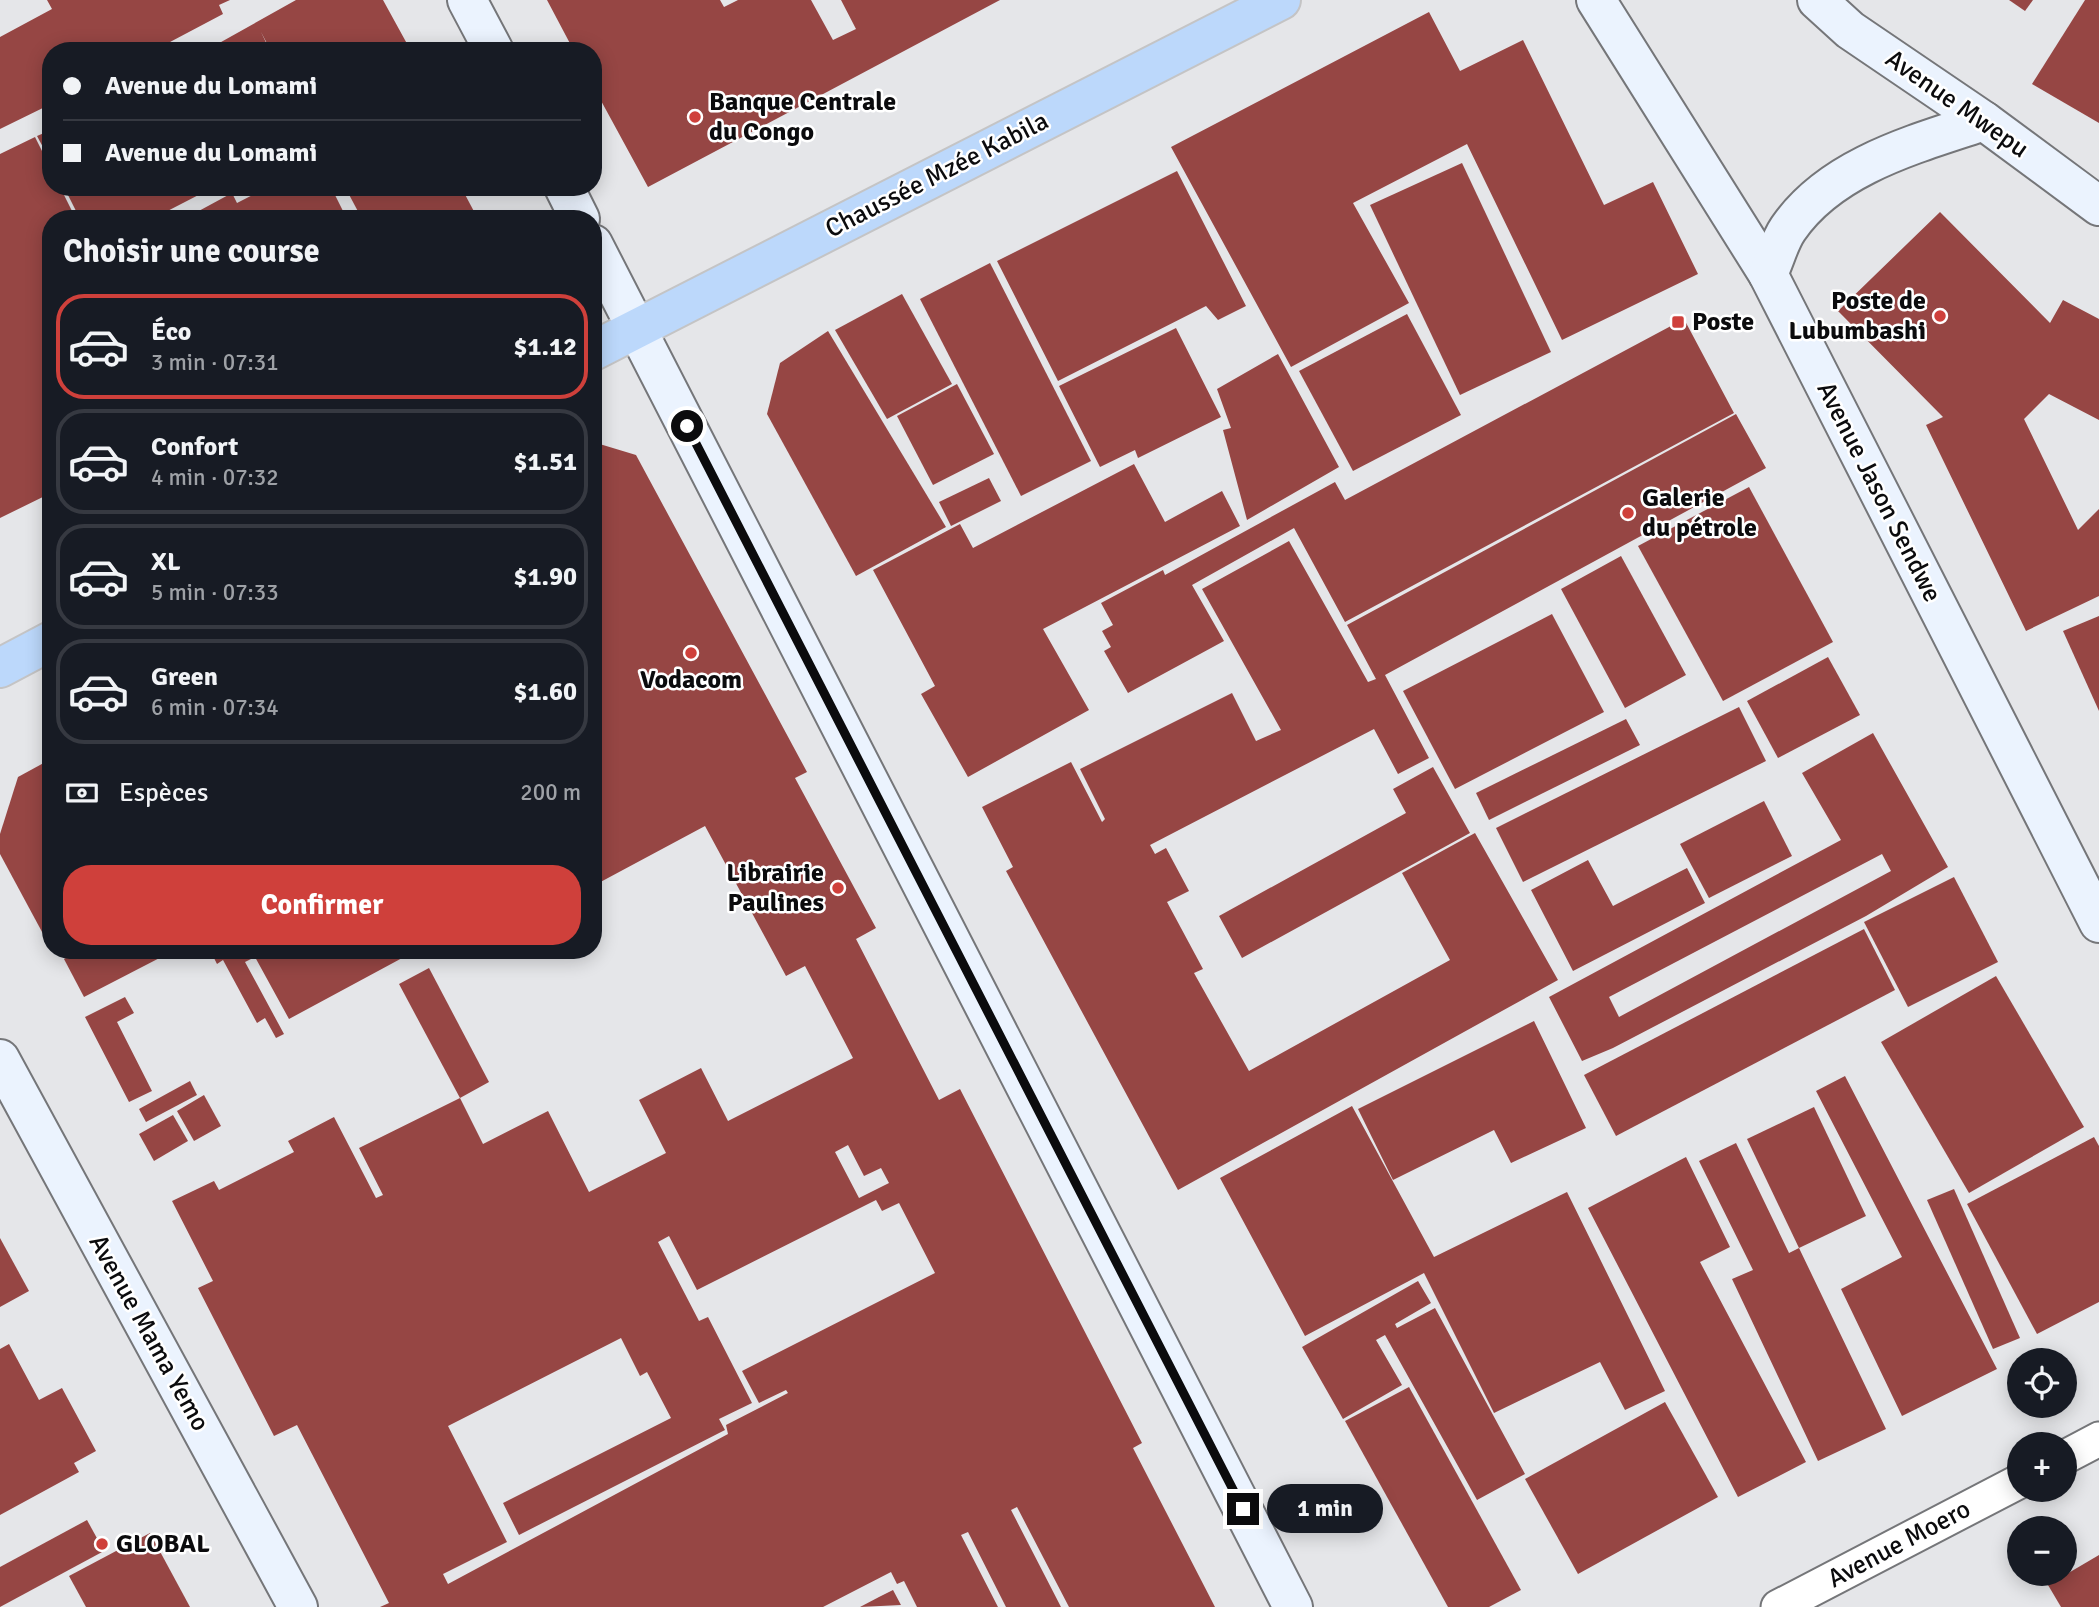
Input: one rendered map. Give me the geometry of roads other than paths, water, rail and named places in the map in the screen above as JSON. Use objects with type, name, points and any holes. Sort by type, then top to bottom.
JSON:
[{"type":"highway","name":"Chaussée Mzée Kabila","points":[[602,346],[1281,0]]},
{"type":"highway","points":[[0,668],[42,646]]},
{"type":"main road","points":[[467,0],[489,42]]},
{"type":"main road","name":"Avenue Jason Sendwe","points":[[1596,0],[1768,274],[2099,923]]},
{"type":"main road","name":"Avenue Mwepu","points":[[1817,0],[1850,30],[1984,121],[2099,206]]},
{"type":"main road","points":[[1768,274],[1788,229],[1835,180],[1935,137],[1984,121]]},
{"type":"main road","points":[[602,262],[1293,1607]]},
{"type":"main road","name":"Avenue Mama Yemo","points":[[0,1059],[298,1607]]},
{"type":"street","points":[[2077,1451],[2099,1439]]},
{"type":"street","name":"Avenue Moero","points":[[1778,1607],[2007,1487]]},
{"type":"place","name":"Banque Centrale du Congo","points":[[695,117]]},
{"type":"place","name":"Poste de Lubumbashi","points":[[1940,316]]},
{"type":"place","name":"Poste","points":[[1678,322]]},
{"type":"place","name":"Galerie du pétrole","points":[[1628,513]]},
{"type":"place","name":"Vodacom","points":[[691,653]]},
{"type":"place","name":"Librairie Paulines","points":[[838,888]]},
{"type":"place","name":"GLOBAL","points":[[102,1544]]}]
